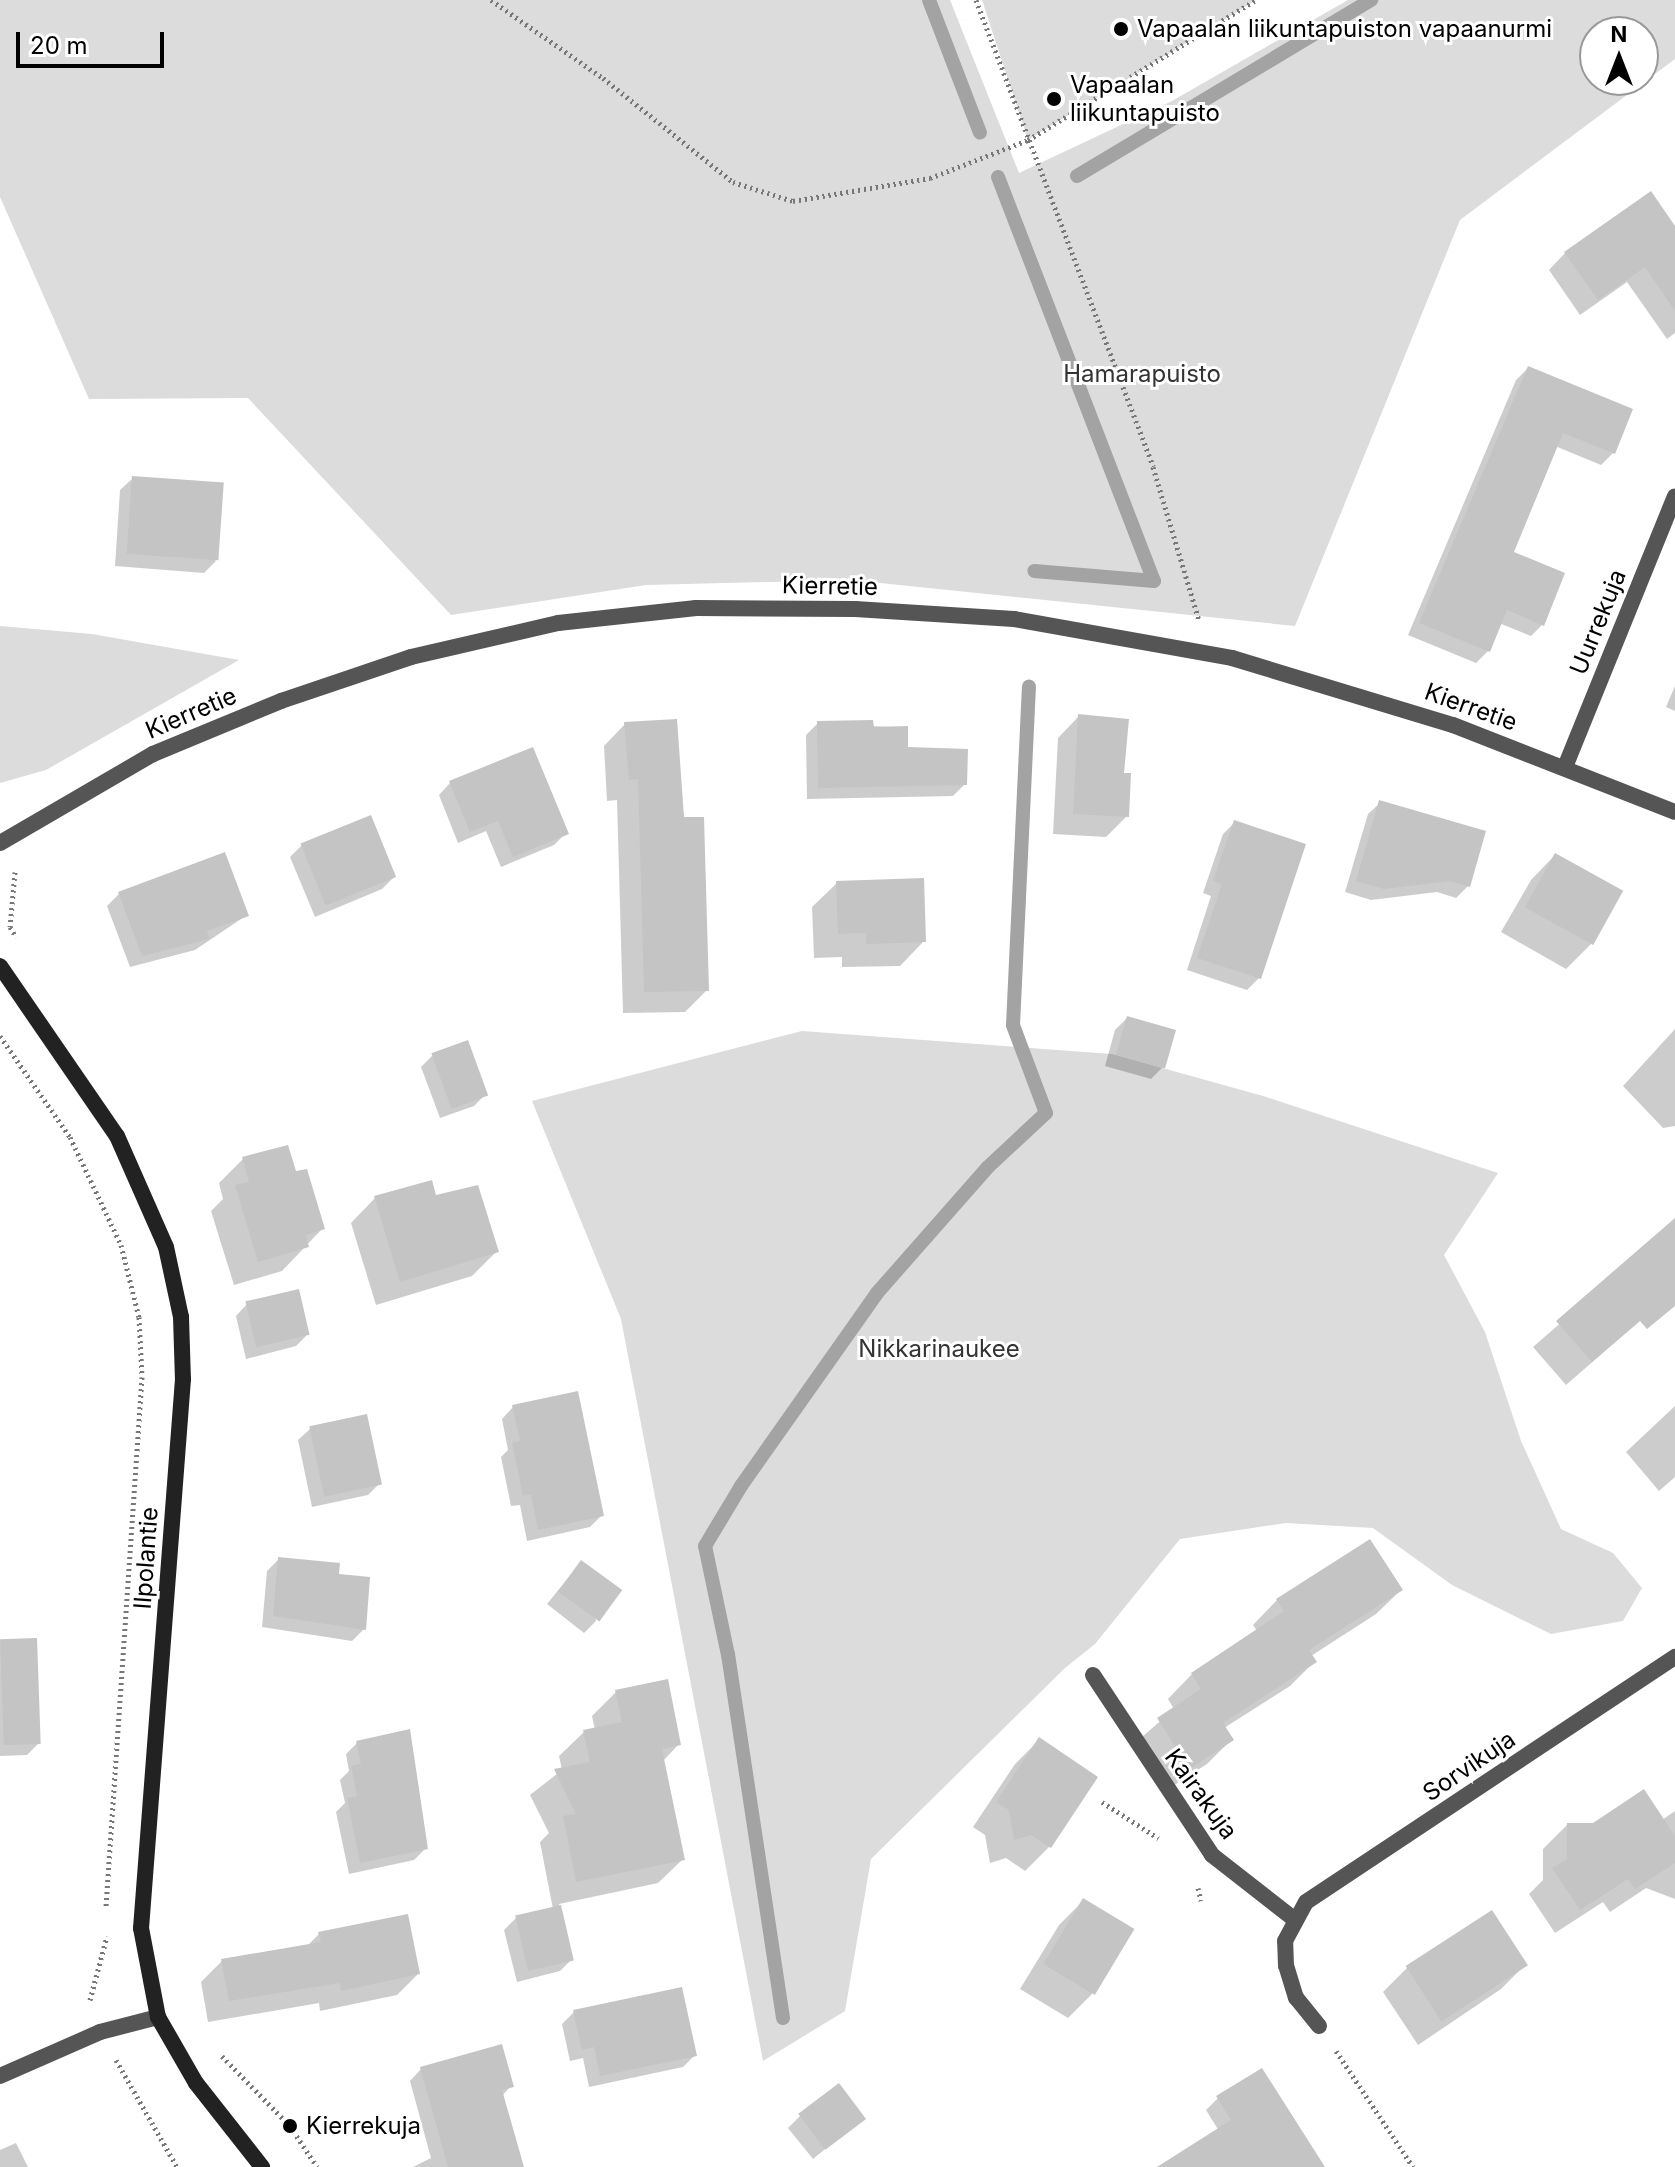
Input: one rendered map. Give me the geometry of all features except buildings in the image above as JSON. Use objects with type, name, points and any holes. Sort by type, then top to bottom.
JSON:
[{"type":"street","name":"Uurrekuja","points":[[1565,767],[1675,496]]},
{"type":"street","name":"Kierretie","points":[[4,850],[153,754],[270,705],[416,655],[558,623],[696,608],[855,609],[1014,619],[1193,651],[1370,696],[1565,767],[1675,812]]},
{"type":"street","name":"Ilpolantie","points":[[0,966],[117,1136],[166,1247],[181,1317],[183,1379],[141,1928],[158,2017],[196,2083],[262,2167]]},
{"type":"street","name":"Sorvikuja","points":[[1294,1919],[1314,1895],[1675,1657]]},
{"type":"street","name":"Kairakuja","points":[[1093,1675],[1212,1855],[1294,1919]]},
{"type":"street","points":[[1294,1919],[1285,1941],[1286,1966],[1296,1998],[1319,2026]]},
{"type":"street","points":[[0,2076],[100,2032],[158,2017]]},
{"type":"path","points":[[491,0],[603,78],[733,182],[793,201],[930,178],[1028,140],[1256,0]]},
{"type":"path","points":[[976,0],[1153,467],[1199,619],[1193,651]]},
{"type":"path","points":[[4,850],[15,870],[10,927],[24,951]]},
{"type":"path","points":[[15,870],[26,863]]},
{"type":"path","points":[[0,1036],[70,1137],[121,1245],[139,1317],[142,1377],[104,1876],[106,1916]]},
{"type":"path","points":[[1102,1802],[1161,1840]]},
{"type":"path","points":[[1196,1880],[1201,1901]]},
{"type":"path","points":[[141,1928],[107,1929],[90,2000],[100,2032],[177,2167]]},
{"type":"path","points":[[1319,2026],[1413,2167]]},
{"type":"path","points":[[217,2050],[290,2126],[317,2167]]},
{"type":"green space","name":"Hamarapuisto","points":[[0,0],[950,0],[1019,173],[1172,101],[1348,0],[1675,0],[1675,59],[1659,71],[1659,16],[1579,16],[1579,96],[1626,96],[1460,220],[1295,626],[851,580],[646,585],[451,615],[248,398],[89,399],[0,197]]},
{"type":"green space","name":"Vapaalan liikuntapuisto","points":[[982,0],[1256,0],[1028,140]]},
{"type":"green space","points":[[0,626],[92,634],[239,660],[46,770],[0,783]]},
{"type":"green space","name":"Nikkarinaukee","points":[[802,1031],[1112,1054],[1263,1096],[1498,1173],[1444,1255],[1485,1332],[1521,1441],[1561,1529],[1613,1553],[1642,1588],[1623,1621],[1551,1634],[1452,1585],[1373,1528],[1286,1523],[1180,1539],[1095,1644],[1065,1668],[871,1859],[845,2011],[763,2061],[621,1319],[532,1101]]},
{"type":"waterway","points":[[929,0],[980,133]]},
{"type":"waterway","points":[[1077,176],[1371,0]]},
{"type":"waterway","points":[[998,177],[1154,581],[1034,571]]},
{"type":"waterway","points":[[783,2018],[728,1655],[705,1546],[741,1486],[877,1293],[988,1167],[1046,1113],[1013,1025],[1029,686]]},
{"type":"place","name":"Vapaalan liikuntapuiston vapaanurmi","points":[[1121,29]]},
{"type":"place","name":"Vapaalan liikuntapuisto","points":[[1054,99]]},
{"type":"place","name":"Kierrekuja","points":[[290,2126]]}]
